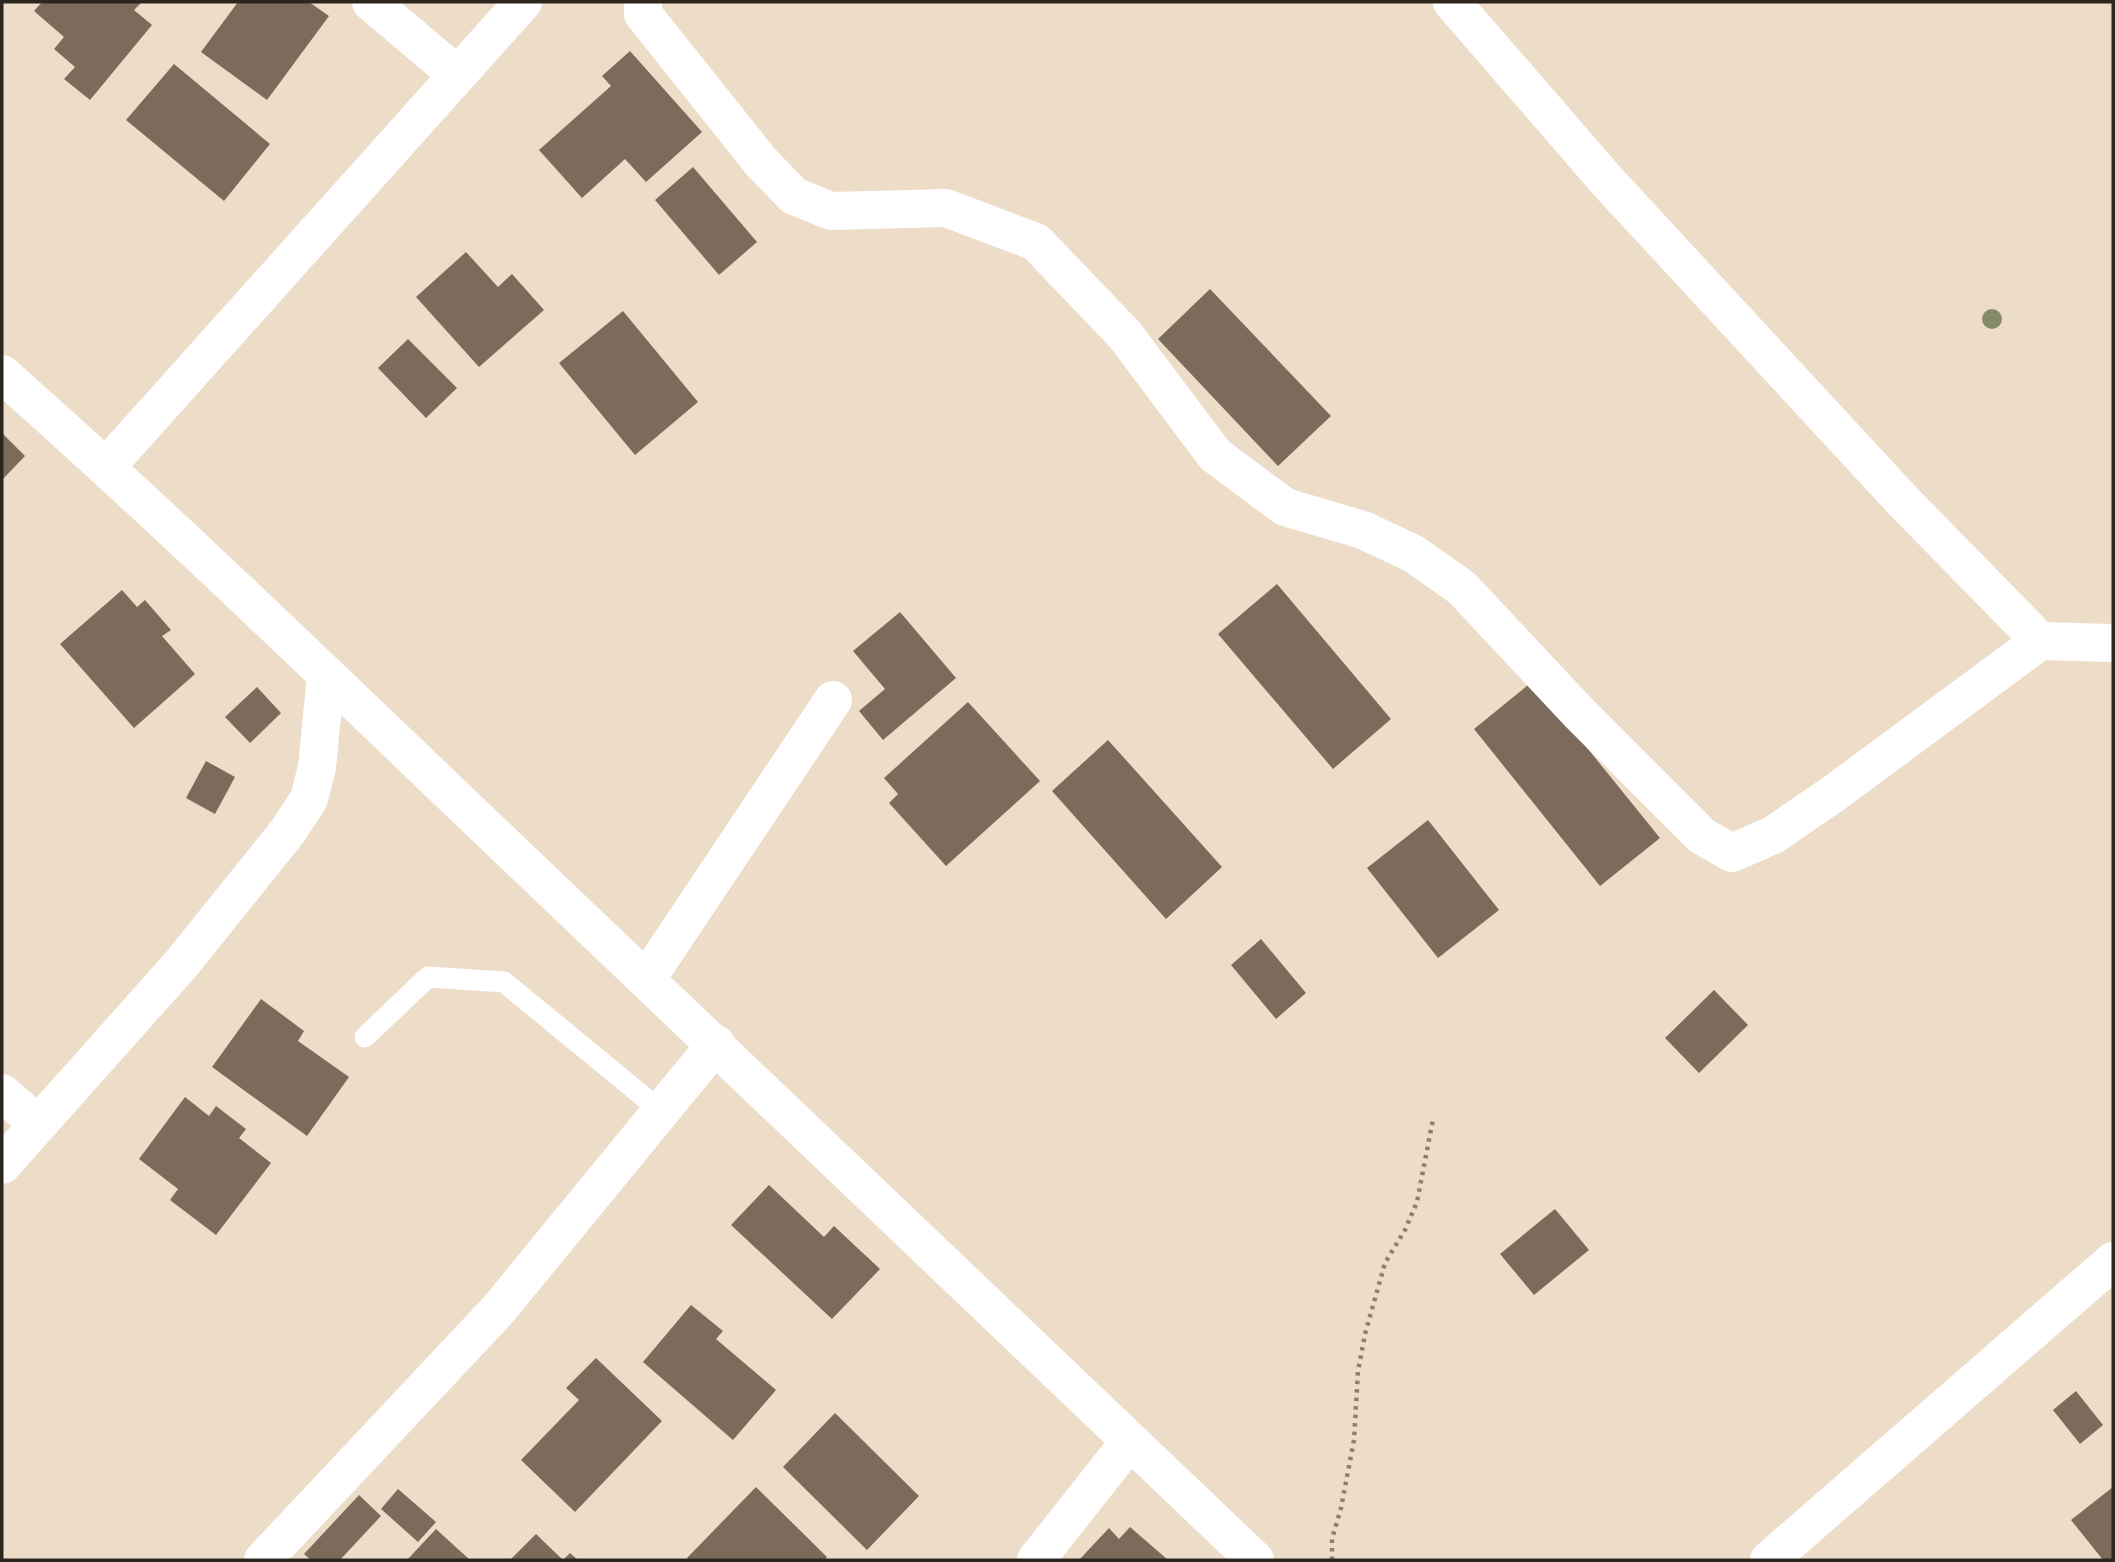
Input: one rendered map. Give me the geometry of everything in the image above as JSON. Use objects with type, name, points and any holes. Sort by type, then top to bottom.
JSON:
[{"type":"street","points":[[371,2],[456,74]]},
{"type":"street","points":[[106,467],[523,2]]},
{"type":"street","points":[[643,2],[643,14],[761,162],[794,196],[831,211],[946,208],[1036,242],[1125,335],[1215,456],[1285,507],[1363,530],[1414,554],[1462,589],[1579,713],[1702,836],[1732,853],[1773,835],[1833,794],[2040,641],[2113,643]]},
{"type":"street","points":[[1452,2],[1607,181],[1902,500],[2040,641]]},
{"type":"street","points":[[2,374],[106,467],[326,674],[1255,1560]]},
{"type":"street","points":[[2,1165],[182,962],[288,831],[309,799],[317,767],[326,674]]},
{"type":"street","points":[[646,980],[833,700]]},
{"type":"street","points":[[263,1560],[498,1310],[716,1044]]},
{"type":"street","points":[[2,1093],[37,1123]]},
{"type":"street","points":[[1769,1560],[2113,1261]]},
{"type":"street","points":[[1036,1560],[1130,1440]]},
{"type":"lane","points":[[365,1037],[428,977],[504,982],[661,1111]]},
{"type":"path","points":[[1332,1560],[1332,1539],[1354,1440],[1358,1371],[1365,1334],[1385,1263],[1405,1230],[1417,1202],[1433,1119]]},
{"type":"building","points":[[42,2],[142,2],[134,10],[152,25],[90,100],[64,79],[75,67],[54,49],[64,37],[34,11]]},
{"type":"building","points":[[238,2],[309,2],[329,16],[267,100],[201,52]]},
{"type":"building","points":[[630,51],[702,132],[646,182],[625,159],[582,198],[539,150],[611,86],[602,76]]},
{"type":"building","points":[[174,64],[270,144],[224,201],[126,120]]},
{"type":"building","points":[[693,167],[757,242],[719,275],[655,200]]},
{"type":"building","points":[[466,252],[498,287],[512,274],[544,310],[479,367],[416,297]]},
{"type":"building","points":[[1210,289],[1331,416],[1278,466],[1158,339]]},
{"type":"building","points":[[623,311],[698,402],[635,455],[559,363]]},
{"type":"building","points":[[408,339],[457,388],[426,418],[378,368]]},
{"type":"building","points":[[2,433],[25,456],[2,480]]},
{"type":"building","points":[[1277,584],[1391,719],[1333,769],[1218,634]]},
{"type":"building","points":[[122,590],[137,607],[145,600],[171,630],[162,636],[195,674],[134,728],[60,644]]},
{"type":"building","points":[[900,612],[956,678],[883,740],[859,711],[885,689],[853,651]]},
{"type":"building","points":[[1533,681],[1660,838],[1600,886],[1474,729]]},
{"type":"building","points":[[257,687],[281,713],[250,743],[225,717]]},
{"type":"building","points":[[968,702],[1040,781],[946,866],[889,803],[898,794],[884,778]]},
{"type":"building","points":[[1108,740],[1222,867],[1166,919],[1052,791]]},
{"type":"building","points":[[206,761],[235,777],[215,814],[186,798]]},
{"type":"building","points":[[1428,820],[1499,910],[1438,958],[1367,868]]},
{"type":"building","points":[[1261,939],[1306,993],[1276,1019],[1231,965]]},
{"type":"building","points":[[1714,990],[1748,1025],[1699,1073],[1665,1038]]},
{"type":"building","points":[[261,999],[304,1031],[298,1041],[349,1077],[307,1136],[212,1067]]},
{"type":"building","points":[[185,1097],[209,1116],[216,1106],[246,1129],[239,1138],[271,1163],[216,1235],[170,1200],[178,1189],[139,1159]]},
{"type":"building","points":[[769,1185],[824,1237],[834,1226],[880,1269],[832,1319],[731,1225]]},
{"type":"building","points":[[1555,1209],[1589,1250],[1534,1295],[1500,1254]]},
{"type":"building","points":[[691,1305],[723,1331],[716,1339],[776,1390],[733,1440],[643,1362]]},
{"type":"building","points":[[596,1358],[662,1421],[575,1512],[521,1460],[579,1400],[566,1388]]},
{"type":"building","points":[[2076,1391],[2103,1425],[2080,1444],[2053,1410]]},
{"type":"building","points":[[835,1413],[919,1496],[867,1550],[783,1467]]},
{"type":"building","points":[[756,1487],[827,1557],[825,1560],[687,1558]]},
{"type":"building","points":[[2113,1487],[2113,1560],[2103,1560],[2071,1520]]},
{"type":"building","points":[[398,1489],[436,1522],[418,1542],[381,1509]]},
{"type":"building","points":[[359,1495],[381,1516],[340,1560],[311,1560],[304,1554]]},
{"type":"building","points":[[1130,1527],[1168,1560],[1079,1560],[1109,1528],[1119,1539]]},
{"type":"building","points":[[436,1529],[470,1560],[407,1560]]},
{"type":"building","points":[[536,1534],[563,1560],[510,1560]]},
{"type":"building","points":[[570,1553],[578,1560],[563,1560]]}]
